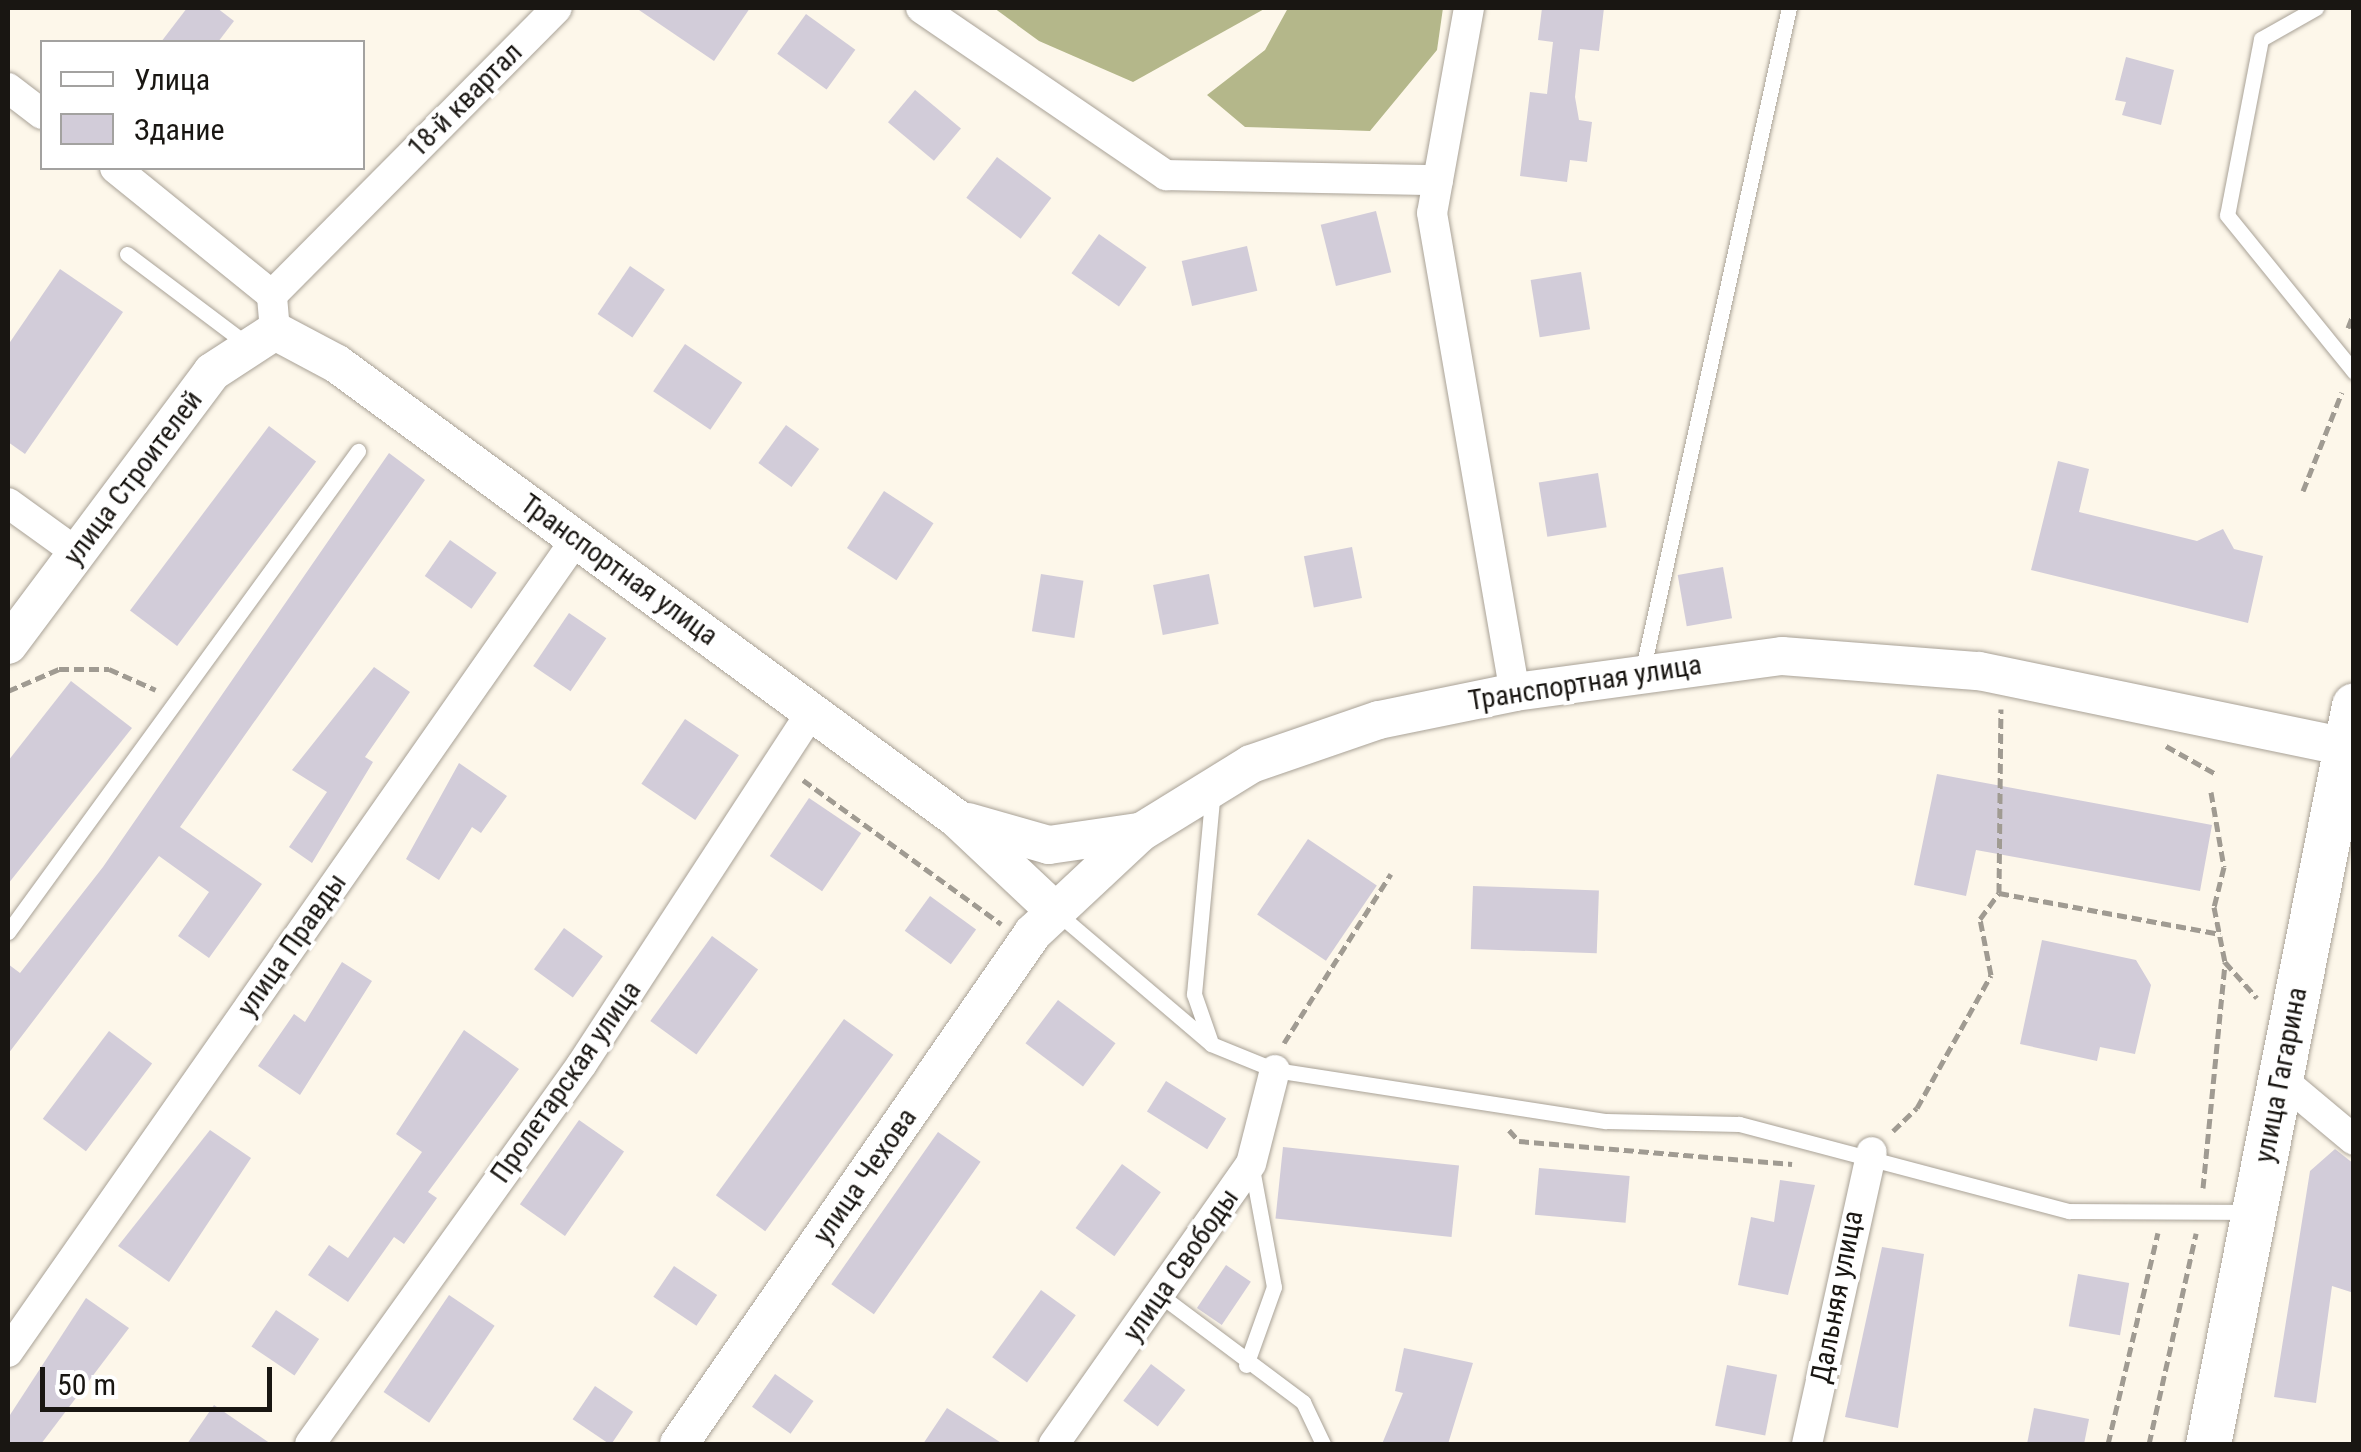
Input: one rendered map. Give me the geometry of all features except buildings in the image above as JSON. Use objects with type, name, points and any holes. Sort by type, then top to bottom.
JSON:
[{"type":"main road","name":"улица Гагарина","points":[[2216,1441],[2255,1212],[2349,726]]},
{"type":"street","name":"18-й квартал","points":[[264,323],[556,8]]},
{"type":"street","points":[[921,8],[1166,175],[1438,180]]},
{"type":"street","points":[[1469,8],[1432,214],[1514,692]]},
{"type":"street","points":[[8,88],[40,112]]},
{"type":"street","name":"Транспортная улица","points":[[117,170],[264,323],[338,364],[956,818]]},
{"type":"street","name":"улица Строителей","points":[[8,645],[212,372],[264,323]]},
{"type":"street","points":[[8,502],[76,552]]},
{"type":"street","name":"улица Правды","points":[[8,1352],[577,538]]},
{"type":"street","name":"Транспортная улица","points":[[1055,911],[1140,832],[1214,782],[1304,742],[1514,692],[1644,668],[1782,656],[1921,663],[2349,726]]},
{"type":"street","name":"Пролетарская улица","points":[[310,1444],[582,1064],[811,713]]},
{"type":"street","points":[[956,818],[1049,845],[1140,832]]},
{"type":"street","points":[[956,818],[1055,911]]},
{"type":"street","name":"улица Чехова","points":[[678,1444],[1055,911]]},
{"type":"street","name":"улица Свободы","points":[[1054,1444],[1252,1164],[1278,1058]]},
{"type":"street","points":[[2281,1079],[2354,1140]]},
{"type":"street","name":"Дальняя улица","points":[[1807,1444],[1872,1152]]},
{"type":"lane","points":[[1644,668],[1789,8]]},
{"type":"lane","points":[[2316,8],[2261,39],[2227,215],[2352,371]]},
{"type":"lane","points":[[128,254],[264,323]]},
{"type":"lane","points":[[8,932],[358,452]]},
{"type":"lane","points":[[1211,1044],[1194,994],[1214,782]]},
{"type":"lane","points":[[1055,911],[1211,1044],[1488,1102],[1606,1121],[1739,1124],[1872,1152],[2069,1211],[2164,1205],[2255,1212]]},
{"type":"lane","points":[[1246,1365],[1274,1288],[1252,1164]]},
{"type":"lane","points":[[1160,1294],[1246,1365],[1303,1402],[1323,1444]]},
{"type":"path","points":[[2303,491],[2352,371]]},
{"type":"path","points":[[8,691],[59,669],[110,669],[177,699]]},
{"type":"path","points":[[1872,1152],[1917,1108],[1991,974],[1980,919],[2000,893],[2007,796],[2000,696]]},
{"type":"path","points":[[779,762],[1007,928]]},
{"type":"path","points":[[2149,1444],[2202,1207],[2225,962],[2214,907],[2224,867],[2210,792]]},
{"type":"path","points":[[1278,1058],[1390,874]]},
{"type":"path","points":[[2000,893],[2220,934]]},
{"type":"path","points":[[2225,962],[2260,1002]]},
{"type":"path","points":[[1488,1102],[1518,1141],[1807,1165]]},
{"type":"path","points":[[2108,1444],[2164,1205]]},
{"type":"green space","points":[[994,8],[1266,8],[1133,82],[1039,41]]},
{"type":"green space","points":[[1288,8],[1443,8],[1437,50],[1370,131],[1245,127],[1207,95],[1265,50]]}]
